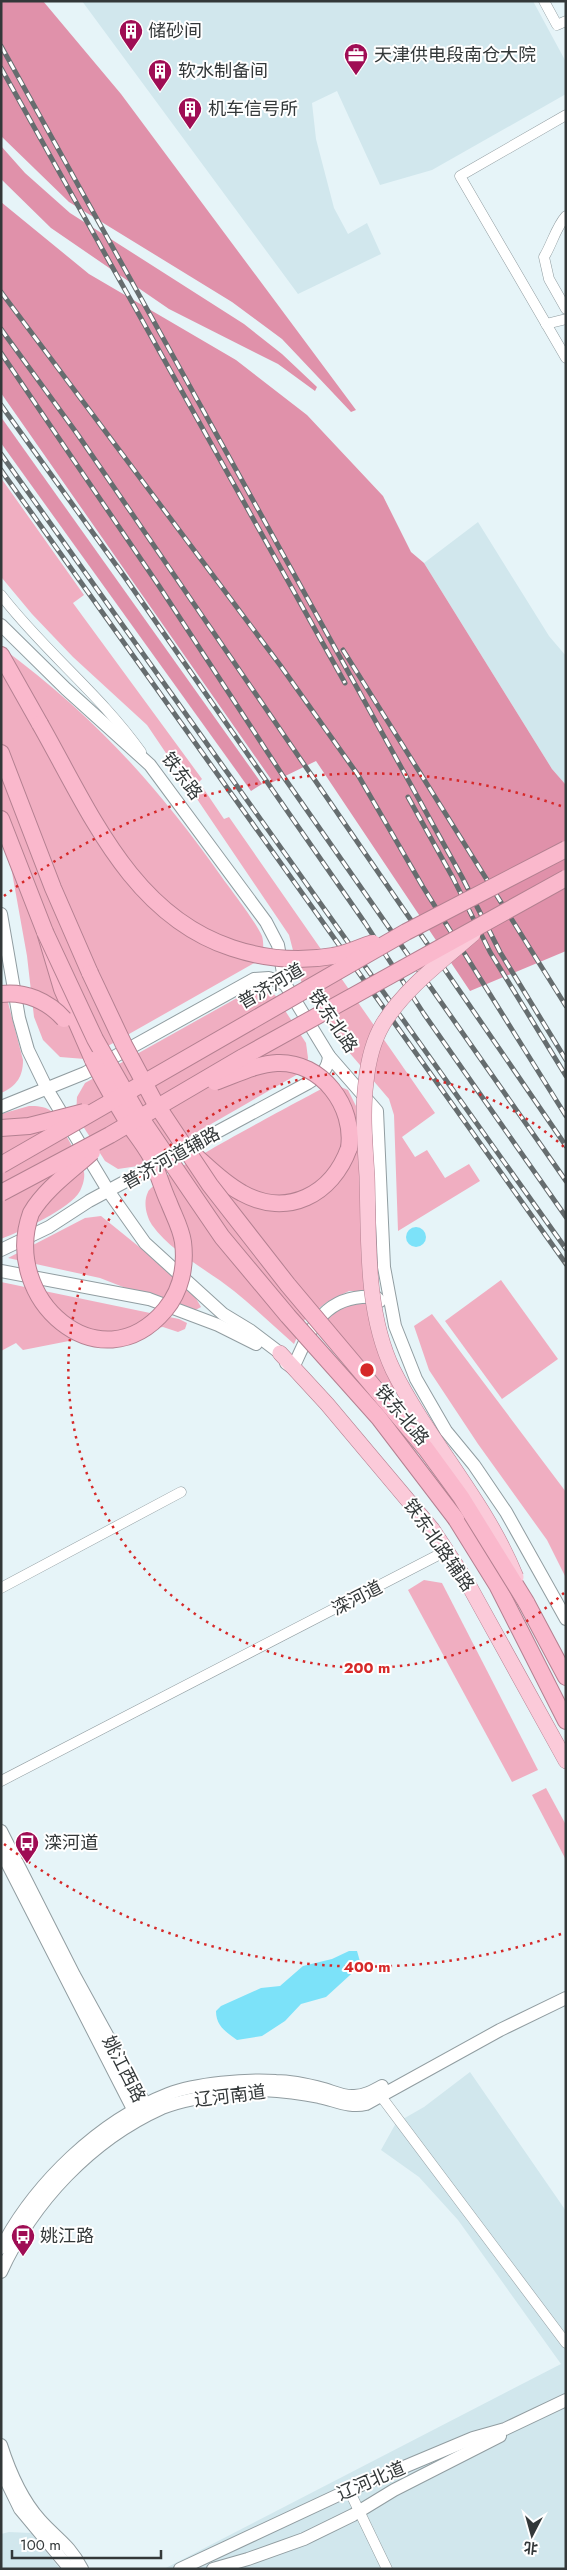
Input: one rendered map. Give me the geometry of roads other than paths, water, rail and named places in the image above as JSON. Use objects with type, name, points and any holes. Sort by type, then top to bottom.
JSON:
[{"type":"highway","points":[[5,661],[110,845],[130,875],[165,912],[195,934],[214,943],[258,956],[300,959],[336,956],[406,932]]},
{"type":"highway","name":"铁东北路","points":[[1,753],[67,922],[124,1045],[154,1100],[226,1208],[426,1449],[461,1497],[526,1602],[566,1677]]},
{"type":"highway","points":[[1,819],[45,932],[62,989],[109,1092],[150,1156],[193,1211],[222,1237]]},
{"type":"highway","name":"普济河道","points":[[1,1165],[406,932],[566,849]]},
{"type":"highway","points":[[1,1193],[110,1135],[230,1065],[566,878]]},
{"type":"highway","name":"铁东北路","points":[[45,932],[95,1039],[136,1111],[222,1237],[270,1295],[379,1418],[456,1519],[497,1585],[566,1721]]},
{"type":"highway","points":[[1,994],[12,993],[35,998],[56,1011],[93,1060]]},
{"type":"highway","points":[[182,1094],[262,1065],[278,1063],[294,1065],[314,1074],[331,1088],[342,1104],[350,1131],[346,1156],[331,1180],[316,1194],[285,1203],[266,1202],[240,1192],[189,1151]]},
{"type":"highway","points":[[1,1128],[29,1126],[103,1107]]},
{"type":"highway","points":[[110,1135],[44,1196],[28,1219],[20,1243],[20,1265],[28,1292],[44,1313],[73,1333],[102,1340],[129,1335],[154,1321],[166,1308],[177,1290],[184,1263],[183,1243],[178,1225],[150,1156]]},
{"type":"main road","points":[[1,651],[5,661]]},
{"type":"main road","points":[[490,919],[404,997],[383,1025],[372,1050],[365,1083],[364,1122],[369,1248],[372,1290],[382,1337],[392,1366],[420,1421],[494,1530],[506,1551],[526,1602]]},
{"type":"main road","name":"铁东北路辅路","points":[[280,1353],[327,1404],[407,1497],[446,1551],[467,1582],[566,1761]]},
{"type":"street","points":[[547,2],[557,25],[566,20]]},
{"type":"street","points":[[566,116],[460,176],[566,358]]},
{"type":"street","points":[[566,216],[560,222],[554,241],[544,257],[549,280],[566,309]]},
{"type":"street","points":[[546,324],[566,319]]},
{"type":"street","points":[[1,595],[30,630],[122,725],[150,765]]},
{"type":"street","name":"铁东路","points":[[1,625],[66,689],[150,765],[266,922],[278,945],[285,984]]},
{"type":"street","points":[[1,914],[19,1018],[28,1050],[46,1089],[109,1192],[145,1243],[223,1314],[251,1331],[280,1353]]},
{"type":"street","points":[[1,1107],[85,1073],[254,979],[269,978],[285,984]]},
{"type":"street","name":"铁东北路","points":[[285,984],[329,1056],[377,1111],[384,1267],[394,1326],[416,1379],[446,1431],[474,1465],[506,1512],[566,1619]]},
{"type":"street","name":"普济河道辅路","points":[[1,1250],[49,1227],[313,1080],[328,1066],[329,1056]]},
{"type":"street","points":[[1,1271],[149,1299],[247,1338],[293,1368],[314,1322],[334,1306],[357,1295],[376,1297],[392,1314]]},
{"type":"street","points":[[1,1588],[180,1492]]},
{"type":"street","name":"滦河道","points":[[1,1781],[446,1551]]},
{"type":"street","name":"姚江西路","points":[[1,1831],[141,2111]]},
{"type":"street","name":"姚江西路","points":[[1,1851],[141,2111]]},
{"type":"street","name":"辽河南道","points":[[1,2248],[30,2204],[53,2176],[83,2148],[141,2111],[163,2108],[197,2098],[260,2090],[292,2092],[350,2106],[366,2104],[378,2093],[566,1989]]},
{"type":"street","name":"辽河南道","points":[[378,2093],[566,1998]]},
{"type":"street","points":[[378,2093],[566,2342]]},
{"type":"street","name":"辽河南道","points":[[1,2272],[23,2231],[64,2178],[141,2111]]},
{"type":"street","name":"辽河北道","points":[[180,2569],[349,2490],[473,2438],[505,2429],[566,2400]]},
{"type":"street","name":"辽河北道","points":[[213,2569],[304,2539],[356,2513],[402,2486],[566,2405]]},
{"type":"street","points":[[1,2445],[12,2473],[31,2508],[41,2521],[60,2537],[82,2569]]},
{"type":"street","points":[[1,2470],[20,2509],[70,2569]]},
{"type":"street","points":[[349,2490],[356,2513],[380,2569]]},
{"type":"street","points":[[356,2513],[387,2569]]},
{"type":"water","points":[[412,1227],[420,1227],[426,1233],[426,1241],[420,1247],[412,1247],[406,1241],[406,1233]]},
{"type":"water","points":[[349,1951],[357,1951],[361,1965],[326,1997],[301,2004],[285,2021],[262,2036],[237,2040],[220,2025],[216,2011],[221,2006],[261,1988],[280,1986],[303,1966],[332,1959]]},
{"type":"railway","points":[[1,46],[462,877],[500,952],[566,1060]]},
{"type":"railway","points":[[1,68],[345,683]]},
{"type":"railway","points":[[1,292],[280,665],[358,775],[423,887],[566,1116]]},
{"type":"railway","points":[[1,329],[78,435],[566,1146]]},
{"type":"railway","points":[[1,353],[159,586],[283,776],[566,1181]]},
{"type":"railway","points":[[1,405],[124,576],[365,923],[424,1014],[566,1217]]},
{"type":"railway","points":[[1,454],[566,1249]]},
{"type":"railway","points":[[1,470],[566,1264]]},
{"type":"railway","points":[[343,650],[566,1006]]},
{"type":"railway","points":[[408,797],[453,878],[490,952],[566,1076]]},
{"type":"place","name":"储砂间","points":[[131,52]]},
{"type":"place","name":"天津供电段南仓大院","points":[[356,76]]},
{"type":"place","name":"软水制备间","points":[[160,92]]},
{"type":"place","name":"机车信号所","points":[[190,130]]},
{"type":"place","name":"滦河道","points":[[27,1864]]},
{"type":"place","name":"姚江路","points":[[23,2257]]}]
